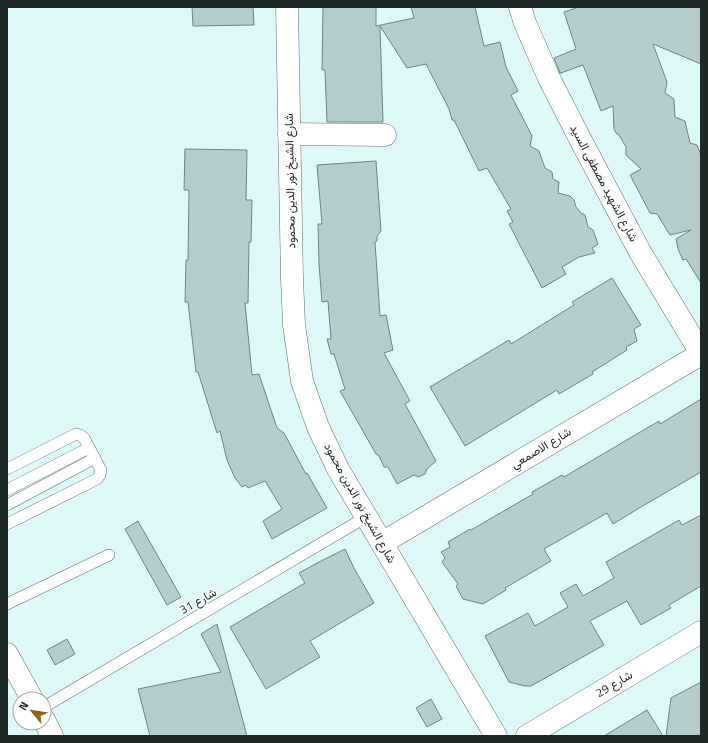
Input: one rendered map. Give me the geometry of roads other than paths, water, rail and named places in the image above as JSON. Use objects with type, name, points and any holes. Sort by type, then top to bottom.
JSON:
[{"type":"street","name":"شارع الشيخ نور الدين محمود","points":[[287,7],[288,134],[292,279],[294,325],[302,381],[318,427],[338,469],[496,736]]},
{"type":"street","name":"شارع الشهيد مصطفى السيد","points":[[520,7],[525,23],[549,78],[579,137],[640,252],[701,353]]},
{"type":"street","points":[[288,134],[385,135]]},
{"type":"street","name":"شارع الاصمعي","points":[[382,543],[701,353]]},
{"type":"street","name":"شارع 29","points":[[527,736],[701,632]]},
{"type":"street","points":[[7,654],[28,691]]},
{"type":"lane","points":[[7,469],[76,434],[84,438],[101,470],[97,479],[7,524]]},
{"type":"lane","points":[[7,490],[90,448]]},
{"type":"lane","points":[[7,505],[95,458]]},
{"type":"lane","name":"شارع 31","points":[[52,702],[366,517]]},
{"type":"lane","points":[[7,604],[109,555]]}]
